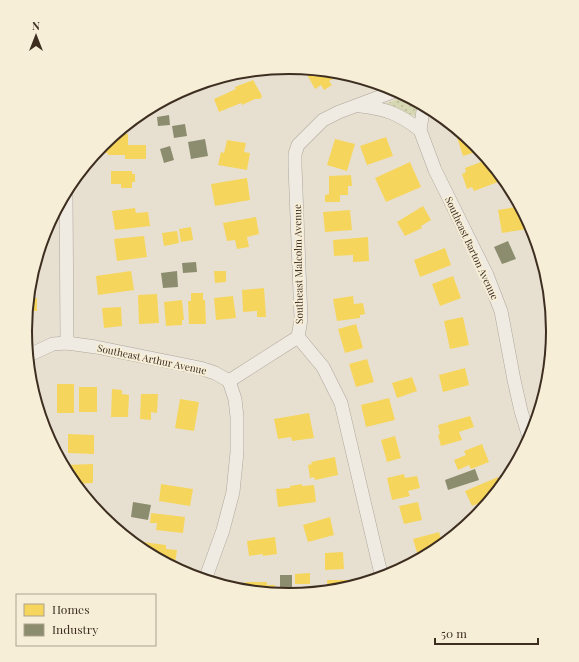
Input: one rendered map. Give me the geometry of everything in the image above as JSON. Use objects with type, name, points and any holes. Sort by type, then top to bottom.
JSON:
[{"type":"street","name":"Southeast Malcolm Avenue","points":[[381,572],[341,403],[323,367],[298,337],[301,318],[295,154],[298,145],[323,120],[339,112],[389,93]]},
{"type":"street","points":[[359,105],[379,108],[403,117],[420,130]]},
{"type":"street","name":"Southeast Barton Avenue","points":[[423,111],[420,130],[435,170],[488,275],[501,311],[514,380],[527,429]]},
{"type":"street","points":[[66,202],[66,343]]},
{"type":"street","points":[[207,575],[223,530],[234,492],[237,452],[237,416],[235,399],[229,381],[298,337]]},
{"type":"street","name":"Southeast Arthur Avenue","points":[[33,353],[53,344],[66,343],[103,348],[200,368],[215,373],[229,381]]},
{"type":"green space","points":[[399,98],[417,107],[415,116],[383,105]]},
{"type":"building: Homes","points":[[307,74],[335,77],[329,81],[332,85],[324,90],[321,85],[315,89]]},
{"type":"building: Homes","points":[[253,80],[261,94],[262,97],[260,99],[255,99],[242,105],[241,103],[219,112],[214,99],[236,89],[235,87]]},
{"type":"building: Homes","points":[[124,134],[128,134],[128,145],[146,145],[146,159],[125,159],[125,155],[108,155],[108,153],[104,153]]},
{"type":"building: Homes","points":[[456,135],[475,152],[463,156]]},
{"type":"building: Homes","points":[[386,137],[393,156],[367,165],[360,146]]},
{"type":"building: Homes","points":[[335,139],[355,144],[347,171],[327,165]]},
{"type":"building: Homes","points":[[227,140],[246,143],[244,152],[250,153],[247,170],[218,165],[221,152],[224,153]]},
{"type":"building: Homes","points":[[483,161],[499,181],[474,191],[472,187],[467,189],[462,174],[466,172],[465,168]]},
{"type":"building: Homes","points":[[410,162],[421,187],[386,202],[375,178]]},
{"type":"building: Homes","points":[[111,171],[132,171],[132,174],[135,174],[135,182],[132,182],[132,188],[121,188],[121,184],[111,184]]},
{"type":"building: Homes","points":[[351,175],[352,186],[348,186],[348,195],[340,195],[340,202],[325,202],[325,195],[329,194],[329,176]]},
{"type":"building: Homes","points":[[247,178],[250,200],[215,206],[211,184]]},
{"type":"building: Homes","points":[[423,206],[431,220],[421,226],[422,228],[405,236],[397,222]]},
{"type":"building: Homes","points":[[515,207],[526,229],[502,233],[498,210]]},
{"type":"building: Homes","points":[[135,208],[136,213],[148,212],[150,226],[115,230],[112,211]]},
{"type":"building: Homes","points":[[350,210],[352,230],[325,232],[323,212]]},
{"type":"building: Homes","points":[[256,217],[259,234],[247,237],[249,247],[237,249],[235,240],[227,241],[223,223]]},
{"type":"building: Homes","points":[[191,227],[193,240],[181,242],[179,229]]},
{"type":"building: Homes","points":[[177,231],[179,243],[164,246],[162,233]]},
{"type":"building: Homes","points":[[144,236],[147,257],[117,261],[114,239]]},
{"type":"building: Homes","points":[[368,237],[369,261],[353,262],[353,255],[334,256],[333,240]]},
{"type":"building: Homes","points":[[445,248],[451,265],[420,277],[414,260]]},
{"type":"building: Homes","points":[[131,271],[134,290],[98,295],[96,276]]},
{"type":"building: Homes","points":[[214,271],[226,271],[226,282],[215,283]]},
{"type":"building: Homes","points":[[453,276],[461,298],[440,306],[432,284]]},
{"type":"building: Homes","points":[[264,288],[266,317],[257,317],[257,311],[243,312],[242,290]]},
{"type":"building: Homes","points":[[191,293],[203,293],[203,300],[205,300],[206,324],[189,324],[188,301],[191,301]]},
{"type":"building: Homes","points":[[157,294],[159,323],[139,324],[138,295]]},
{"type":"building: Homes","points":[[233,296],[236,318],[216,320],[214,298]]},
{"type":"building: Homes","points":[[353,296],[354,304],[363,303],[365,314],[360,315],[360,318],[337,321],[333,299]]},
{"type":"building: Homes","points":[[34,298],[37,298],[37,311],[33,311]]},
{"type":"building: Homes","points":[[182,300],[184,320],[182,320],[182,325],[166,326],[164,302]]},
{"type":"building: Homes","points":[[121,307],[122,326],[104,328],[102,308]]},
{"type":"building: Homes","points":[[463,317],[469,345],[450,349],[444,321]]},
{"type":"building: Homes","points":[[356,324],[363,348],[345,353],[338,329]]},
{"type":"building: Homes","points":[[367,359],[374,382],[356,387],[349,364]]},
{"type":"building: Homes","points":[[465,368],[469,385],[443,392],[439,375]]},
{"type":"building: Homes","points":[[412,377],[417,391],[397,398],[392,383]]},
{"type":"building: Homes","points":[[57,384],[74,384],[74,413],[57,413]]},
{"type":"building: Homes","points":[[79,387],[97,387],[97,412],[79,412]]},
{"type":"building: Homes","points":[[112,389],[122,390],[122,394],[129,395],[128,417],[111,417]]},
{"type":"building: Homes","points":[[141,394],[158,394],[157,413],[151,412],[151,420],[140,419]]},
{"type":"building: Homes","points":[[389,398],[395,420],[366,427],[361,405]]},
{"type":"building: Homes","points":[[180,399],[199,402],[194,431],[175,428]]},
{"type":"building: Homes","points":[[309,413],[314,438],[292,441],[291,437],[278,439],[274,419]]},
{"type":"building: Homes","points":[[470,416],[474,427],[459,432],[462,440],[441,446],[438,435],[440,434],[438,425]]},
{"type":"building: Homes","points":[[68,434],[94,435],[94,454],[68,453]]},
{"type":"building: Homes","points":[[395,436],[401,458],[387,462],[381,440]]},
{"type":"building: Homes","points":[[482,444],[489,462],[471,469],[469,465],[458,470],[454,460],[466,455],[464,451]]},
{"type":"building: Homes","points":[[335,457],[338,475],[315,480],[314,477],[310,478],[308,465],[312,464],[311,462]]},
{"type":"building: Homes","points":[[93,464],[93,483],[82,484],[69,465]]},
{"type":"building: Homes","points":[[404,474],[405,478],[417,476],[420,488],[408,491],[410,496],[392,500],[387,478]]},
{"type":"building: Homes","points":[[498,477],[499,480],[482,502],[472,506],[465,491]]},
{"type":"building: Homes","points":[[161,484],[193,489],[190,506],[159,501]]},
{"type":"building: Homes","points":[[302,484],[302,486],[314,485],[316,502],[278,507],[276,489],[290,488],[290,486]]},
{"type":"building: Homes","points":[[418,502],[422,520],[404,524],[399,506]]},
{"type":"building: Homes","points":[[151,513],[185,517],[183,533],[156,530],[157,523],[150,523]]},
{"type":"building: Homes","points":[[330,517],[334,535],[308,542],[303,525]]},
{"type":"building: Homes","points":[[439,532],[441,539],[417,554],[413,539]]},
{"type":"building: Homes","points":[[275,537],[277,554],[249,556],[247,541]]},
{"type":"building: Homes","points":[[142,542],[166,545],[166,549],[177,550],[175,562]]},
{"type":"building: Homes","points":[[343,552],[344,569],[325,570],[325,553]]},
{"type":"building: Homes","points":[[310,573],[310,584],[295,584],[295,574]]},
{"type":"building: Homes","points":[[327,580],[352,580],[340,584],[327,585]]},
{"type":"building: Homes","points":[[267,582],[267,585],[275,585],[275,588],[243,584],[243,583]]},
{"type":"building: Industry","points":[[169,115],[170,125],[158,126],[157,117]]},
{"type":"building: Industry","points":[[185,124],[187,136],[174,138],[172,126]]},
{"type":"building: Industry","points":[[205,139],[208,156],[191,159],[188,142]]},
{"type":"building: Industry","points":[[170,146],[174,160],[164,163],[160,149]]},
{"type":"building: Industry","points":[[508,241],[516,259],[502,264],[494,247]]},
{"type":"building: Industry","points":[[196,262],[197,272],[183,273],[182,263]]},
{"type":"building: Industry","points":[[177,271],[178,287],[163,288],[161,273]]},
{"type":"building: Industry","points":[[475,469],[479,480],[448,490],[445,480]]},
{"type":"building: Industry","points":[[133,502],[151,505],[148,520],[131,517]]},
{"type":"building: Industry","points":[[280,575],[292,575],[292,588],[280,588]]}]
